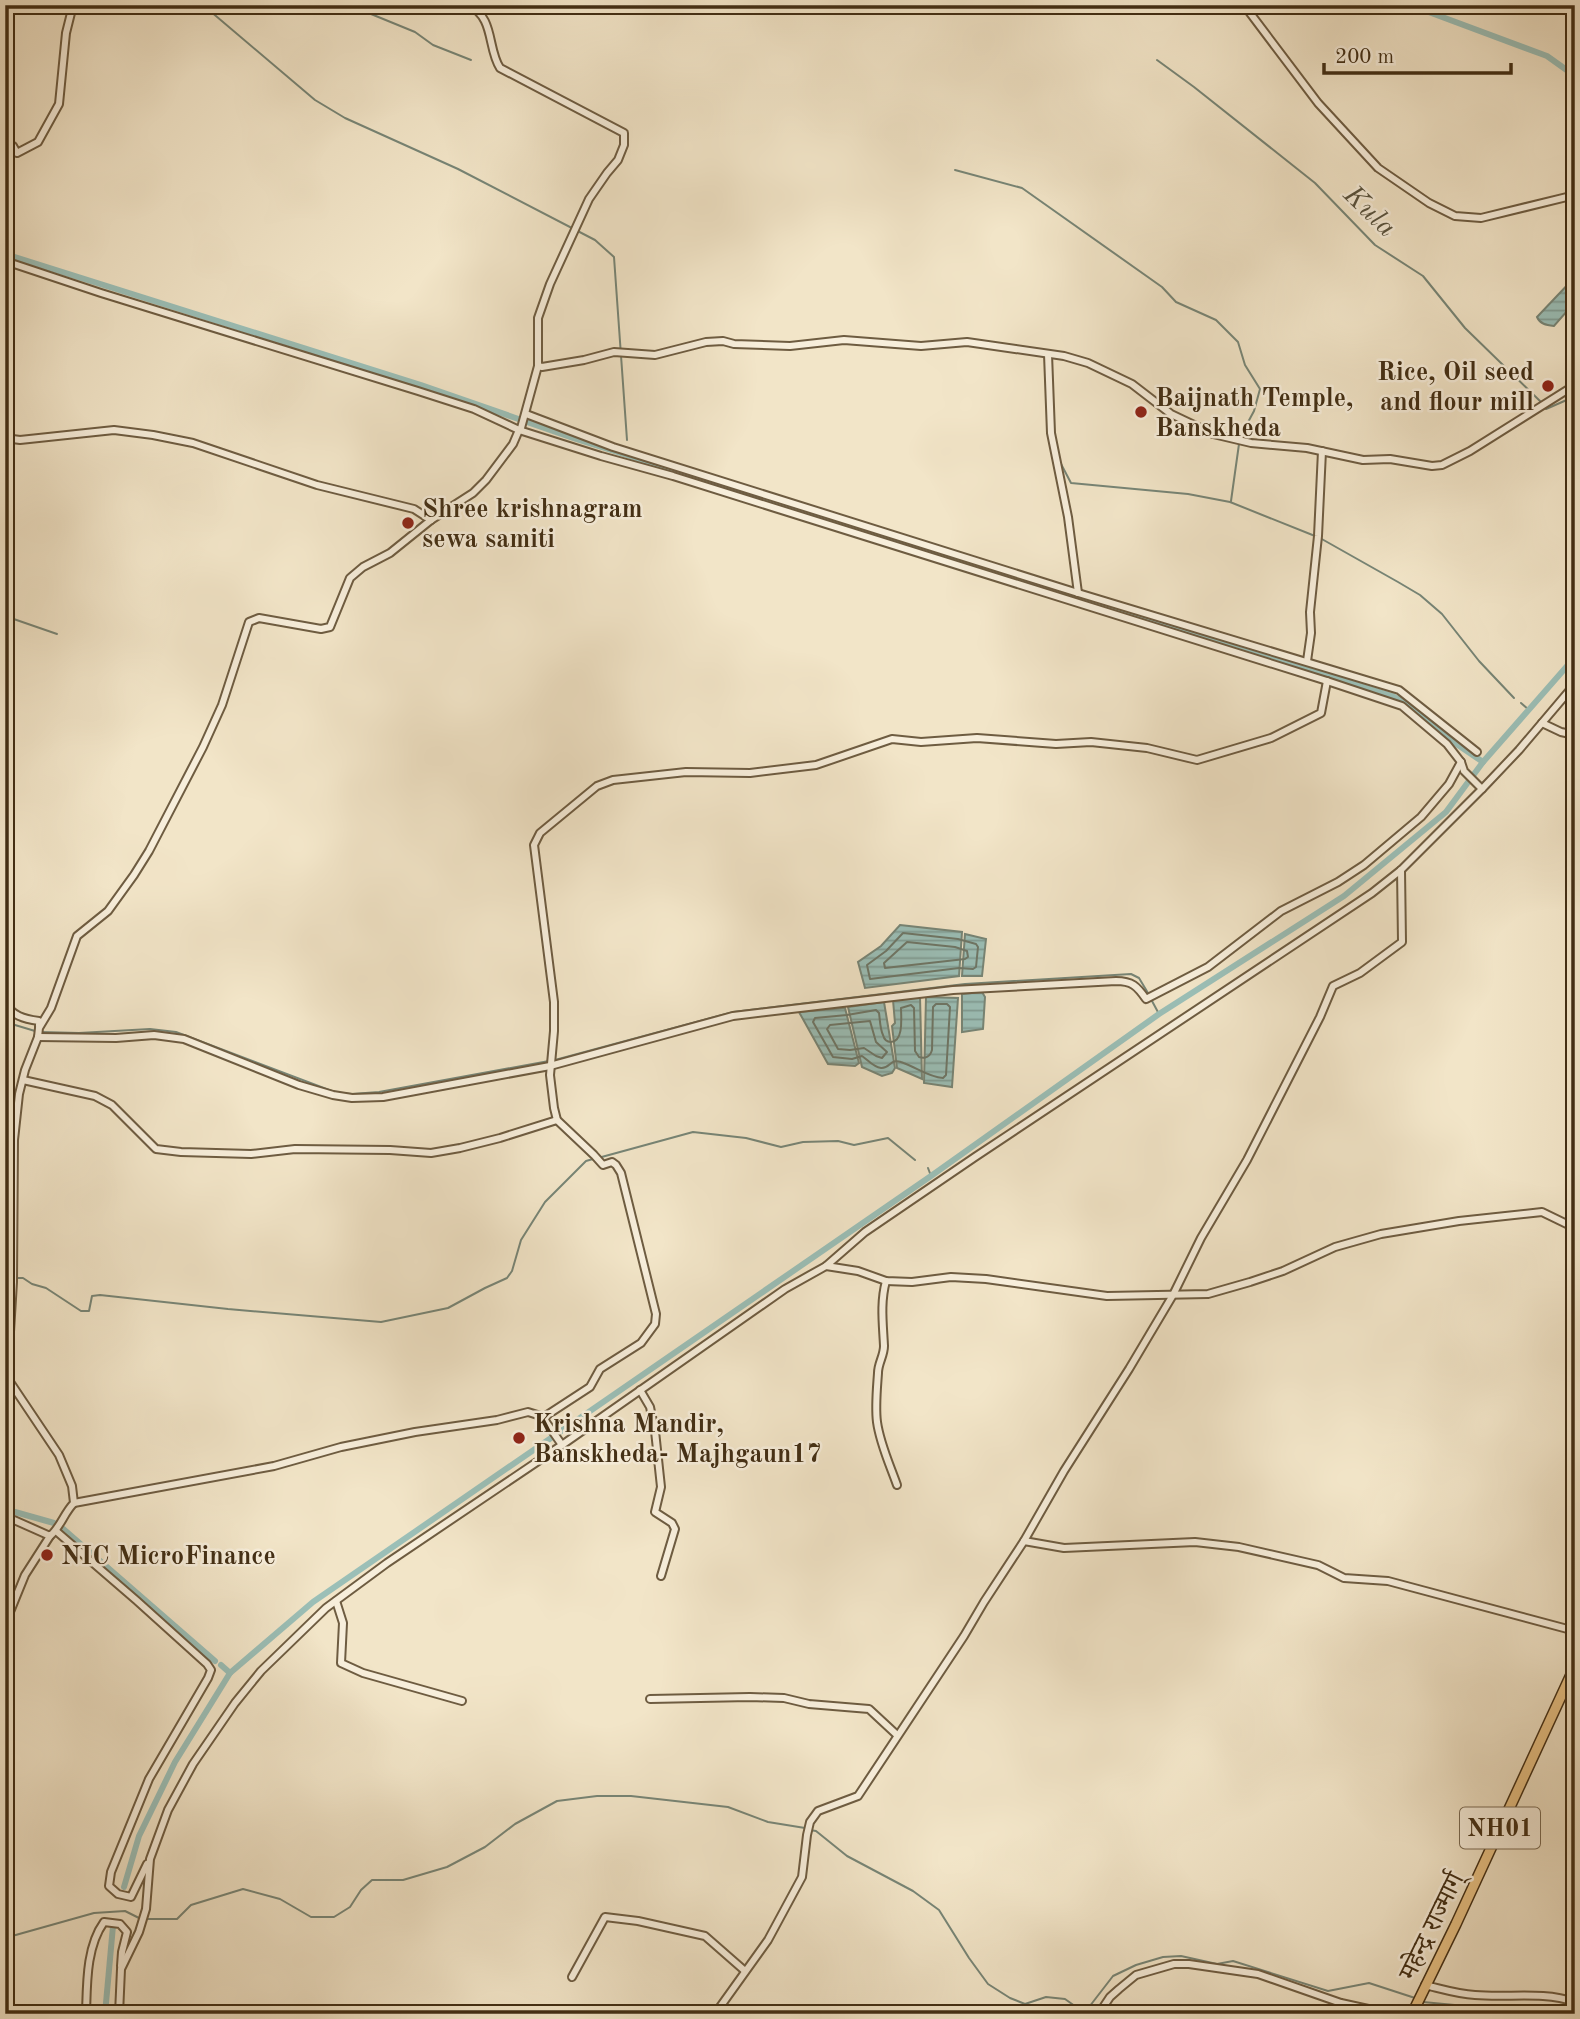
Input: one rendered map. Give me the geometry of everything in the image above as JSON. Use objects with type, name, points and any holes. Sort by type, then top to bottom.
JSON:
[{"type":"highway","name":"महेन्द्र राज्मार्ग्","points":[[1414,2009],[1575,1666]]},
{"type":"street","points":[[5,150],[13,146],[18,153],[38,142],[59,104],[66,33],[73,5]]},
{"type":"street","points":[[74,1503],[72,1486],[59,1455],[20,1398],[7,1373],[13,1279],[14,1140],[23,1080],[40,1028],[51,1008],[77,936],[108,911],[149,851],[222,705],[250,622],[259,618],[321,629],[331,627],[350,578],[363,567],[390,553],[431,520],[473,493],[513,444],[526,414],[538,366],[538,318],[550,284],[589,199],[618,160],[624,145],[624,133],[500,68],[484,17],[468,5]]},
{"type":"street","points":[[1244,5],[1318,103],[1378,168],[1429,204],[1455,216],[1481,218],[1575,195]]},
{"type":"street","points":[[5,261],[474,409],[520,429],[601,456],[673,476],[1402,706],[1447,744],[1466,773],[1482,789]]},
{"type":"street","points":[[538,366],[584,360],[614,352],[655,355],[706,342],[723,341],[734,344],[790,346],[844,340],[921,346],[967,342],[1064,356],[1110,371],[1171,414],[1213,434],[1251,443],[1307,448],[1363,460],[1390,459],[1442,465],[1480,445],[1575,385]]},
{"type":"street","points":[[1048,354],[1051,433],[1068,517],[1078,593]]},
{"type":"street","points":[[526,414],[613,447],[1078,593],[1399,690],[1477,752]]},
{"type":"street","points":[[5,438],[20,440],[114,430],[153,435],[193,443],[317,485],[414,509],[431,520]]},
{"type":"street","points":[[1307,662],[1322,451]]},
{"type":"street","points":[[546,1420],[590,1387],[600,1369],[641,1343],[655,1324],[656,1314],[617,1165],[603,1165],[558,1120],[551,1088],[550,1062],[554,1002],[534,845],[540,833],[597,786],[614,780],[673,773],[750,773],[816,765],[892,739],[920,742],[977,738],[1056,744],[1091,742],[1147,748],[1197,760],[1271,738],[1321,713],[1327,681]]},
{"type":"street","points":[[5,1520],[14,1520],[53,1534],[146,1609],[211,1670],[149,1779],[111,1872],[109,1886],[118,1894],[131,1897],[150,1859],[168,1810],[192,1764],[261,1671],[336,1601],[387,1563],[785,1289],[826,1266],[886,1218],[1372,893],[1401,870],[1482,789],[1575,684]]},
{"type":"street","points":[[1542,723],[1575,735]]},
{"type":"street","points":[[38,1037],[116,1038],[154,1035],[184,1040],[333,1096],[383,1097],[550,1062],[733,1016],[953,990],[1116,981],[1128,981],[1135,985],[1146,999],[1208,967],[1281,911],[1338,882],[1364,864],[1421,817],[1448,784],[1461,762]]},
{"type":"street","points":[[715,2014],[768,1940],[803,1877],[810,1822],[818,1811],[858,1796],[956,1649],[1129,1369],[1247,1160],[1334,986],[1360,973],[1402,942],[1401,870]]},
{"type":"street","points":[[5,1002],[17,1016],[39,1021],[40,1028]]},
{"type":"street","points":[[23,1080],[94,1096],[112,1105],[156,1149],[181,1152],[251,1154],[295,1149],[430,1153],[500,1138],[558,1120]]},
{"type":"street","points":[[826,1266],[858,1271],[886,1281],[912,1282],[951,1277],[1107,1296],[1208,1294],[1283,1271],[1335,1247],[1381,1234],[1459,1221],[1542,1212],[1575,1228]]},
{"type":"street","points":[[886,1281],[881,1317],[884,1347],[878,1368],[877,1421],[882,1444],[898,1485]]},
{"type":"street","points":[[640,1390],[650,1407],[655,1431],[661,1487],[655,1512],[672,1522],[675,1529],[661,1576]]},
{"type":"street","points":[[5,1625],[25,1575],[74,1503],[274,1466],[341,1447],[415,1432],[497,1420],[528,1412],[546,1420],[562,1445]]},
{"type":"street","points":[[1024,1541],[1064,1548],[1195,1542],[1239,1547],[1318,1565],[1344,1578],[1388,1581],[1575,1631]]},
{"type":"street","points":[[336,1601],[343,1623],[341,1663],[363,1673],[462,1701]]},
{"type":"street","points":[[650,1699],[784,1698],[809,1704],[869,1709],[897,1735]]},
{"type":"street","points":[[121,1969],[139,1932],[146,1909],[150,1859]]},
{"type":"street","points":[[572,1977],[606,1917],[638,1921],[705,1936],[745,1971]]},
{"type":"street","points":[[86,2014],[94,1940],[104,1922],[120,1924],[127,1932],[122,1952],[119,2014]]},
{"type":"street","points":[[1097,2014],[1110,1997],[1136,1975],[1174,1964],[1189,1964],[1258,1974],[1341,2003],[1391,2014]]},
{"type":"street","points":[[1424,1987],[1476,1995],[1533,1994],[1575,2002]]},
{"type":"street","points":[[1414,2009],[1465,2014]]},
{"type":"water","points":[[1574,278],[1575,302],[1554,326],[1542,323],[1537,317]]},
{"type":"water","points":[[900,925],[962,932],[959,976],[865,988],[858,962],[881,946]]},
{"type":"water","points":[[965,934],[986,939],[982,976],[962,976]]},
{"type":"water","points":[[982,992],[985,997],[983,1029],[962,1032],[962,994]]},
{"type":"water","points":[[920,997],[922,1079],[897,1068],[892,1026],[895,1023],[893,1000]]},
{"type":"water","points":[[926,997],[958,998],[952,1087],[924,1083]]},
{"type":"water","points":[[884,1002],[895,1068],[892,1073],[882,1076],[862,1067],[848,1007]]},
{"type":"water","points":[[845,1008],[859,1063],[855,1066],[828,1064],[799,1012]]},
{"type":"waterway","points":[[203,5],[315,100],[345,118],[458,169],[595,240],[614,257],[627,440]]},
{"type":"waterway","points":[[349,5],[415,32],[433,45],[471,60]]},
{"type":"waterway","points":[[1410,5],[1547,56],[1575,76]]},
{"type":"waterway","name":"Kula","points":[[1157,60],[1315,183],[1375,245],[1423,276],[1465,328],[1541,402]]},
{"type":"waterway","points":[[955,170],[1022,188],[1162,287],[1176,302],[1216,320],[1238,342],[1245,365],[1260,389],[1254,411],[1240,437]]},
{"type":"waterway","points":[[5,254],[421,385],[576,439],[1392,696],[1406,703],[1483,762]]},
{"type":"waterway","name":"Kula","points":[[1546,409],[1569,399],[1575,401]]},
{"type":"waterway","points":[[1231,501],[1239,444]]},
{"type":"waterway","points":[[1060,462],[1071,483],[1188,494],[1230,502],[1315,536]]},
{"type":"waterway","points":[[1320,538],[1420,595],[1442,614],[1479,661],[1514,698]]},
{"type":"waterway","points":[[5,616],[57,634]]},
{"type":"waterway","points":[[124,1887],[139,1836],[175,1762],[230,1673],[313,1602],[931,1176],[1159,1014],[1344,896],[1446,812],[1483,762],[1575,657]]},
{"type":"waterway","points":[[1521,703],[1529,710]]},
{"type":"waterway","points":[[555,1060],[733,1012],[965,984],[1131,974],[1139,978],[1148,993]]},
{"type":"waterway","points":[[1152,1001],[1159,1014]]},
{"type":"waterway","points":[[5,1022],[35,1031]]},
{"type":"waterway","points":[[40,1032],[150,1029],[176,1032],[337,1093],[352,1094],[379,1092],[549,1061]]},
{"type":"waterway","points":[[598,1158],[693,1132],[746,1138],[781,1147],[803,1142],[838,1141],[854,1145],[888,1138],[915,1160]]},
{"type":"waterway","points":[[15,1278],[23,1278],[46,1288],[81,1311],[89,1311],[92,1296],[100,1295],[381,1322],[448,1308],[507,1278],[512,1271],[521,1240],[545,1202],[586,1161],[593,1159]]},
{"type":"waterway","points":[[928,1168],[931,1176]]},
{"type":"waterway","points":[[5,1512],[15,1512],[54,1523]]},
{"type":"waterway","points":[[61,1527],[215,1661]]},
{"type":"waterway","points":[[221,1665],[230,1673]]},
{"type":"waterway","points":[[5,1938],[94,1913],[125,1911],[141,1919],[177,1919],[191,1905],[243,1889],[280,1899],[311,1917],[334,1917],[350,1907],[361,1890],[372,1880],[403,1880],[447,1867],[485,1847],[515,1824],[557,1801],[597,1796],[631,1796],[728,1807],[768,1822],[805,1828]]},
{"type":"waterway","points":[[810,1830],[816,1831],[847,1856],[913,1891],[939,1910],[988,1984],[1025,2004],[1046,1997],[1065,1999],[1086,2011],[1113,1976],[1136,1965],[1163,1957],[1181,1956],[1217,1964],[1233,1961],[1328,1991],[1369,1983],[1415,1998]]},
{"type":"waterway","points":[[105,2014],[113,1926]]},
{"type":"waterway","points":[[1423,2002],[1551,2014]]},
{"type":"place","name":"Rice, Oil seed and flour mill","points":[[1548,386]]},
{"type":"place","name":"Baijnath Temple, Banskheda","points":[[1141,412]]},
{"type":"place","name":"Shree krishnagram sewa samiti","points":[[408,523]]},
{"type":"place","name":"Krishna Mandir, Banskheda- Majhgaun17","points":[[519,1438]]},
{"type":"place","name":"NIC MicroFinance","points":[[47,1555]]}]
